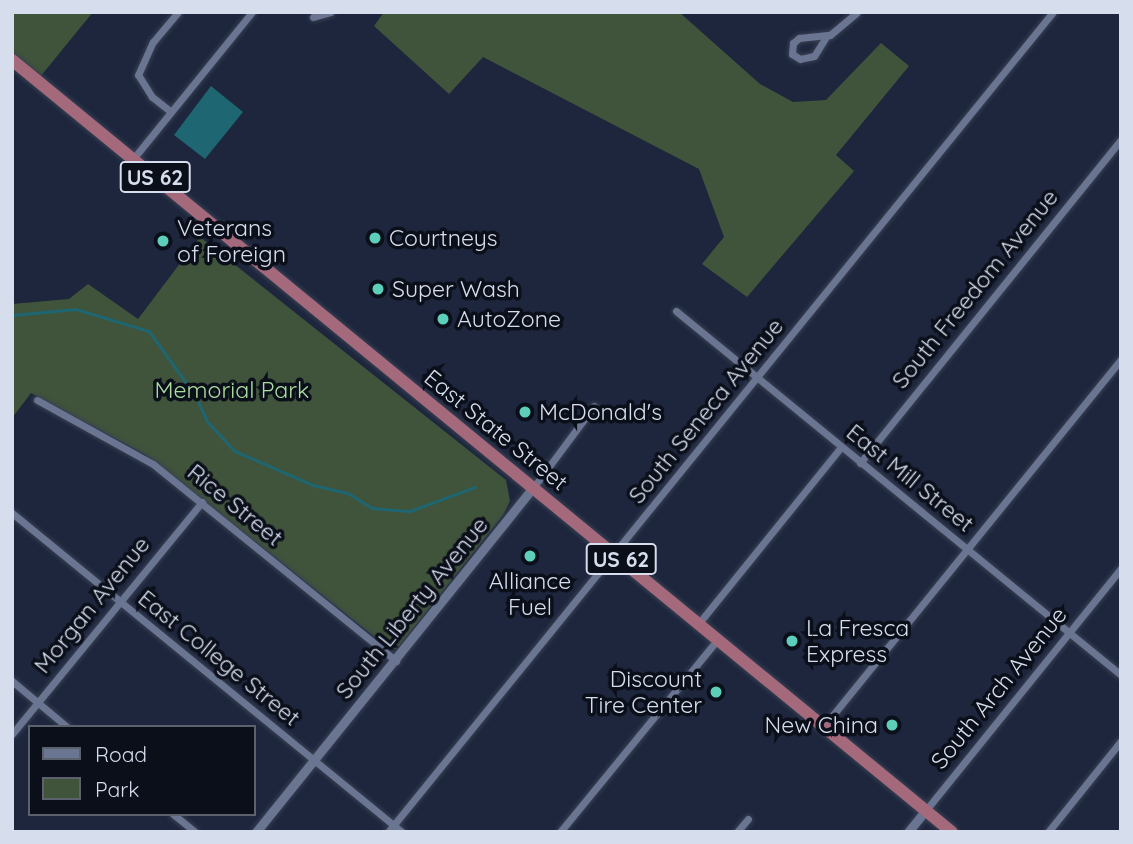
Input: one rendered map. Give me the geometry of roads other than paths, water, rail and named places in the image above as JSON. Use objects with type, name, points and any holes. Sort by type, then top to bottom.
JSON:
[{"type":"highway","name":"East State Street","points":[[12,60],[953,832]]},
{"type":"street","points":[[170,111],[152,97],[138,75],[153,42],[178,12]]},
{"type":"street","points":[[133,159],[252,12]]},
{"type":"street","points":[[313,17],[330,12]]},
{"type":"street","points":[[826,37],[799,38],[791,47],[792,54],[800,59],[814,57],[826,37],[857,12]]},
{"type":"street","name":"South Seneca Avenue","points":[[388,832],[1053,12]]},
{"type":"street","name":"South Freedom Avenue","points":[[860,463],[1121,139]]},
{"type":"street","name":"East Mill Street","points":[[676,311],[1121,675]]},
{"type":"street","points":[[824,726],[1121,359]]},
{"type":"street","name":"Rice Street","points":[[37,400],[122,444],[202,502],[396,661]]},
{"type":"street","name":"South Liberty Avenue","points":[[256,832],[396,661],[533,488],[594,406]]},
{"type":"street","points":[[699,624],[841,447]]},
{"type":"street","name":"Morgan Avenue","points":[[12,734],[202,502]]},
{"type":"street","name":"East College Street","points":[[12,513],[402,832]]},
{"type":"street","name":"South Arch Avenue","points":[[908,832],[1121,568]]},
{"type":"street","points":[[560,832],[718,639]]},
{"type":"street","points":[[12,681],[65,725]]},
{"type":"street","points":[[1048,832],[1121,741]]},
{"type":"street","points":[[175,816],[195,832]]},
{"type":"street","points":[[737,832],[748,819]]},
{"type":"waterway","points":[[12,315],[76,309],[149,331],[196,396],[207,421],[235,451],[313,485],[348,493],[372,508],[410,511],[475,487]]},
{"type":"place","name":"Courtneys","points":[[375,238]]},
{"type":"place","name":"Veterans of Foreign","points":[[163,241]]},
{"type":"place","name":"Super Wash","points":[[378,289]]},
{"type":"place","name":"AutoZone","points":[[443,319]]},
{"type":"place","name":"McDonald's","points":[[525,412]]},
{"type":"place","name":"Alliance Fuel","points":[[530,556]]},
{"type":"place","name":"La Fresca Express","points":[[792,641]]},
{"type":"place","name":"Discount Tire Center","points":[[716,692]]},
{"type":"place","name":"New China","points":[[892,725]]},
{"type":"park label","name":"Memorial Park","points":[[232,390]]}]
